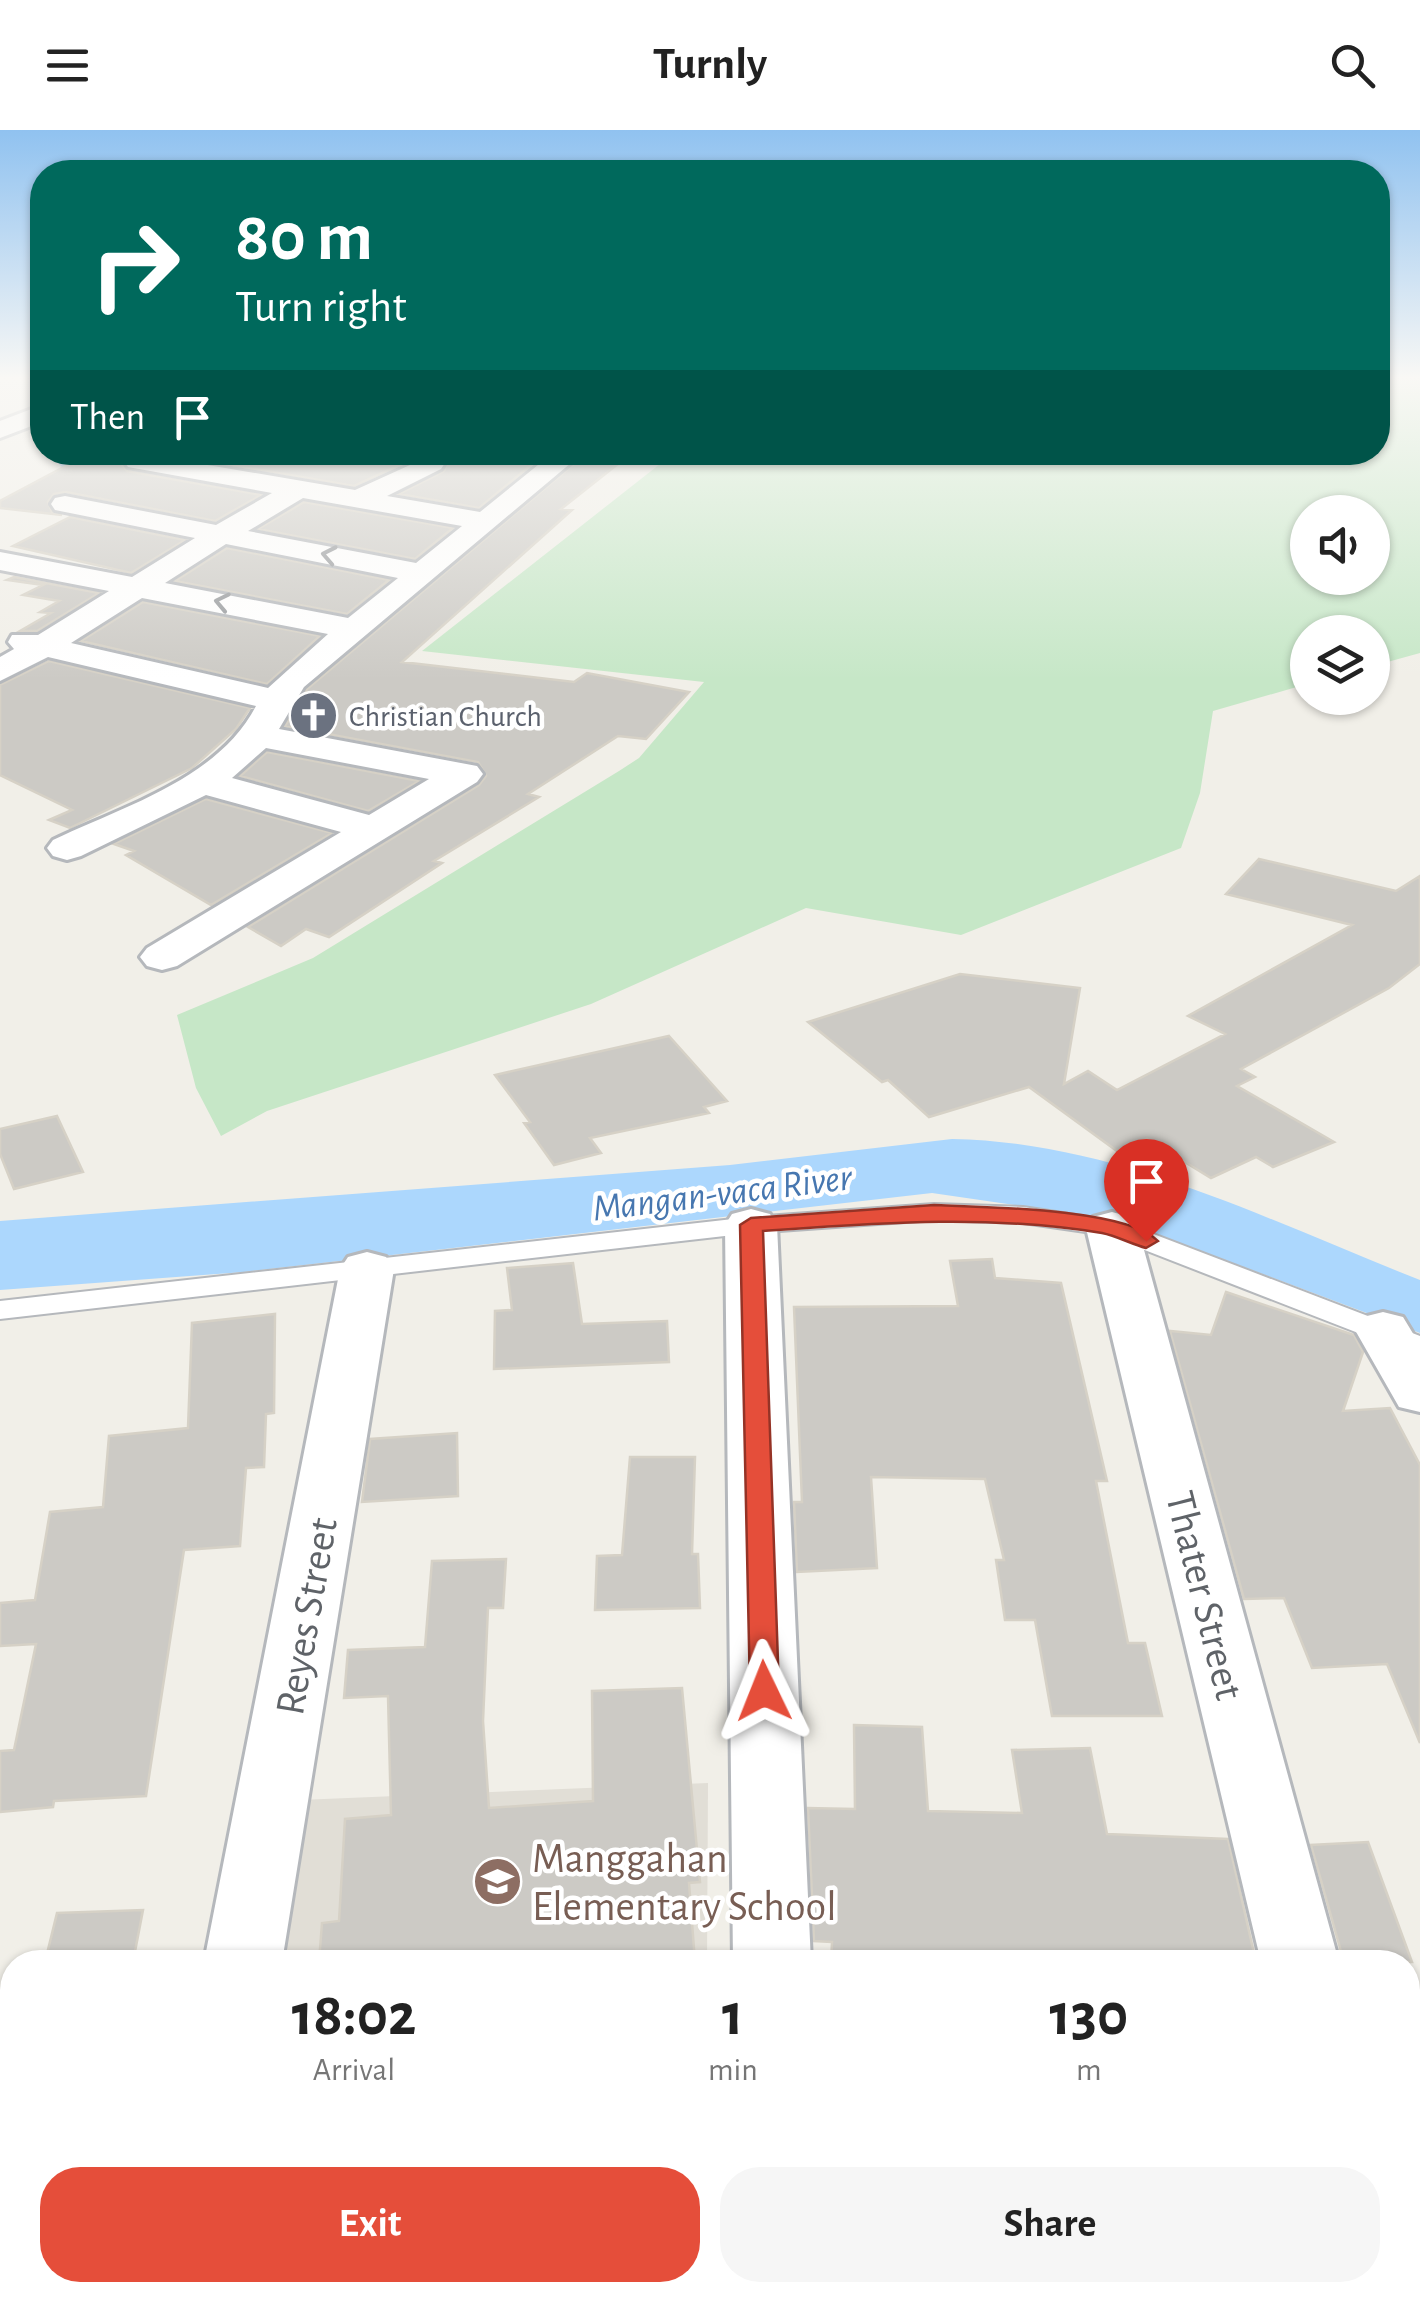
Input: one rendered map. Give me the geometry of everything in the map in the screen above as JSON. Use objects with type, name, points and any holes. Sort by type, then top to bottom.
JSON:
[{"type":"street","points":[[16,531],[112,476]]},
{"type":"street","points":[[241,476],[483,521]]},
{"type":"street","points":[[359,499],[406,476]]},
{"type":"street","points":[[67,848],[199,782],[244,752],[258,736],[276,700],[352,629],[425,574],[540,476]]},
{"type":"street","points":[[0,672],[142,586],[219,533],[300,488]]},
{"type":"street","points":[[66,504],[425,574]]},
{"type":"street","points":[[0,561],[352,629]]},
{"type":"street","points":[[0,636],[276,700]]},
{"type":"street","points":[[162,957],[464,774],[258,736]]},
{"type":"street","points":[[199,782],[372,828]]},
{"type":"street","points":[[751,1225],[772,1950]]},
{"type":"street","name":"Thater Street","points":[[1112,1228],[1297,1950]]},
{"type":"street","name":"Reyes Street","points":[[245,1950],[367,1269]]},
{"type":"street","points":[[1402,1339],[1420,1393]]},
{"type":"lane","points":[[0,1310],[751,1225],[934,1212],[1023,1215],[1112,1228],[1402,1339]]},
{"type":"shaded area","name":"Manggahan Elementary School","points":[[708,1783],[707,1950],[276,1950],[300,1800]]},
{"type":"green space","points":[[644,476],[1420,476],[1420,653],[1390,661],[1390,615],[1290,615],[1290,689],[1213,711],[1200,793],[1181,848],[961,935],[806,908],[591,1004],[267,1111],[221,1136],[196,1088],[177,1015],[313,958],[619,771],[639,758],[704,682],[422,651]]},
{"type":"water","name":"Mangan-vaca River","points":[[952,1139],[1074,1154],[1133,1169],[1249,1210],[1420,1280],[1420,1333],[1118,1220],[932,1193],[244,1272],[0,1290],[0,1221],[730,1165]]},
{"type":"building","points":[[46,476],[157,476],[261,495],[215,521],[66,492],[54,494],[48,502],[52,512],[62,515],[0,508],[0,501]]},
{"type":"building","points":[[298,476],[375,476],[354,486]]},
{"type":"building","points":[[434,476],[517,476],[479,508],[399,494]]},
{"type":"building","points":[[559,476],[602,476],[561,509],[572,510],[402,662],[574,682],[587,673],[689,692],[646,739],[618,736],[528,794],[539,797],[434,861],[442,863],[329,937],[306,929],[281,946],[248,927],[479,785],[486,776],[478,762],[285,726],[307,689]]},
{"type":"building","points":[[304,502],[453,528],[415,559],[258,529]]},
{"type":"building","points":[[70,517],[185,540],[131,573],[13,546]]},
{"type":"building","points":[[227,548],[389,580],[347,614],[175,581]]},
{"type":"building","points":[[14,577],[99,593],[37,631],[20,631],[51,613],[40,612],[59,601],[23,595],[43,585],[7,580]]},
{"type":"building","points":[[143,602],[320,636],[267,684],[81,641]]},
{"type":"building","points":[[49,661],[250,708],[236,729],[192,768],[70,828],[49,820],[72,810],[0,775],[0,685]]},
{"type":"building","points":[[267,752],[419,781],[368,811],[240,776]]},
{"type":"building","points":[[206,799],[332,833],[211,905],[126,855],[134,851],[114,844]]},
{"type":"building","points":[[1259,859],[1396,891],[1420,876],[1420,964],[1389,988],[1241,1069],[1255,1077],[1237,1086],[1334,1142],[1273,1167],[1256,1157],[1211,1178],[1147,1139],[1117,1151],[1029,1087],[929,1117],[888,1080],[882,1082],[808,1022],[960,974],[1080,988],[1064,1084],[1088,1071],[1117,1090],[1225,1034],[1188,1016],[1352,925],[1226,894]]},
{"type":"building","points":[[669,1036],[727,1101],[704,1107],[709,1113],[590,1138],[601,1153],[554,1165],[524,1123],[530,1122],[495,1075]]},
{"type":"building","points":[[57,1116],[83,1172],[14,1189],[0,1154],[0,1129]]},
{"type":"building","points":[[992,1259],[995,1278],[1061,1283],[1107,1481],[1096,1481],[1128,1643],[1145,1643],[1162,1716],[1052,1716],[1035,1620],[1005,1620],[996,1560],[1004,1560],[985,1479],[871,1477],[877,1568],[797,1572],[794,1502],[802,1502],[794,1307],[958,1306],[950,1261]]},
{"type":"building","points":[[573,1263],[582,1324],[667,1321],[669,1362],[494,1369],[495,1311],[512,1310],[507,1268]]},
{"type":"building","points":[[1226,1292],[1354,1335],[1363,1352],[1343,1411],[1390,1408],[1420,1465],[1420,1743],[1387,1664],[1312,1668],[1284,1598],[1244,1599],[1170,1331],[1211,1335]]},
{"type":"building","points":[[275,1314],[274,1413],[266,1414],[264,1467],[246,1468],[240,1546],[184,1550],[146,1796],[54,1801],[53,1807],[0,1812],[0,1751],[14,1750],[36,1644],[0,1646],[0,1603],[35,1600],[50,1512],[103,1507],[109,1436],[188,1428],[192,1323]]},
{"type":"building","points":[[457,1433],[458,1496],[362,1502],[370,1439]]},
{"type":"building","points":[[630,1457],[695,1457],[692,1554],[698,1554],[700,1608],[595,1610],[597,1556],[622,1555]]},
{"type":"building","name":"Manggahan Elementary School","points":[[506,1559],[503,1608],[488,1608],[483,1721],[489,1808],[593,1801],[592,1691],[682,1688],[700,1882],[689,1883],[694,1950],[320,1950],[322,1923],[339,1921],[345,1819],[391,1815],[388,1696],[344,1698],[348,1650],[425,1647],[432,1561]]},
{"type":"building","points":[[854,1725],[922,1727],[928,1811],[1022,1813],[1012,1750],[1090,1748],[1107,1834],[1228,1839],[1253,1950],[832,1950],[832,1942],[814,1941],[808,1808],[855,1809]]},
{"type":"building","points":[[1368,1842],[1408,1950],[1341,1950],[1311,1845]]},
{"type":"building","points":[[143,1910],[135,1950],[48,1950],[57,1913]]},
{"type":"waterway","points":[[69,480],[71,476]]},
{"type":"place","name":"Christian Church","points":[[314,716]]},
{"type":"place","name":"Manggahan Elementary School","points":[[497,1881]]},
{"type":"route","points":[[764,1691],[751,1225],[934,1212],[1023,1215],[1112,1228],[1146,1241]]}]
